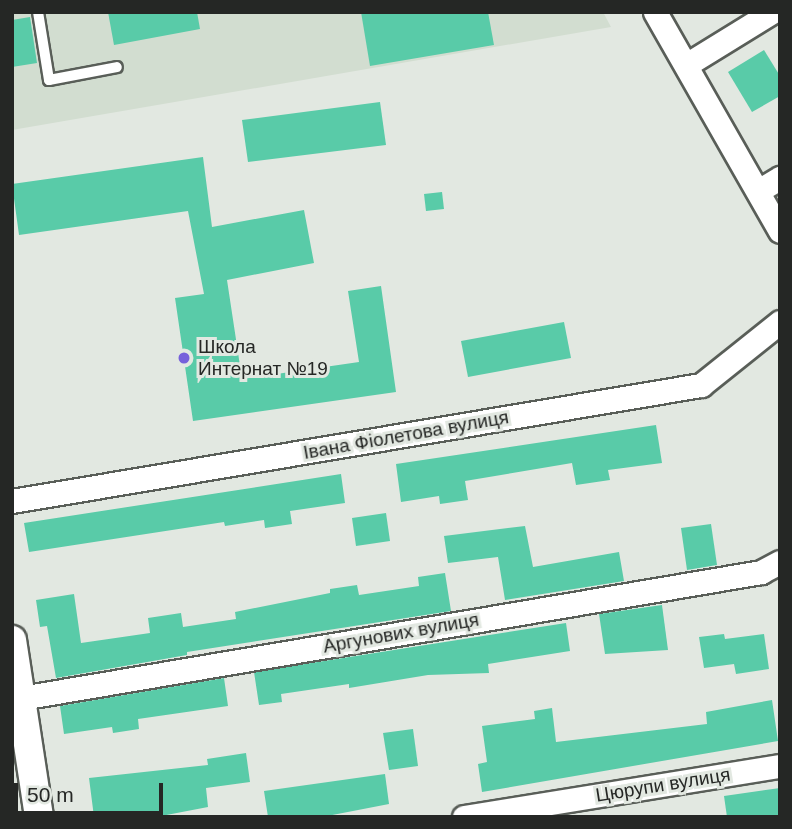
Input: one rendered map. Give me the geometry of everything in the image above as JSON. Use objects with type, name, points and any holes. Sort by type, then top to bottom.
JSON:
[{"type":"street","points":[[655,12],[780,232]]},
{"type":"street","points":[[686,65],[772,12]]},
{"type":"street","points":[[758,191],[780,178]]},
{"type":"street","name":"Івана Фіолетова вулиця","points":[[12,501],[701,385],[780,322]]},
{"type":"street","name":"Аргунових вулиця","points":[[21,698],[761,572],[780,562]]},
{"type":"street","points":[[12,640],[39,817]]},
{"type":"street","name":"Цюрупи вулиця","points":[[464,817],[780,766]]},
{"type":"lane","points":[[38,12],[50,80],[117,67]]},
{"type":"shaded area","points":[[12,12],[603,12],[611,27],[12,130]]},
{"type":"building","points":[[108,12],[197,12],[200,29],[114,45]]},
{"type":"building","points":[[361,12],[488,12],[494,45],[370,66]]},
{"type":"building","points":[[30,17],[37,63],[12,67],[12,20]]},
{"type":"building","points":[[764,50],[780,76],[780,96],[752,112],[728,72]]},
{"type":"building","points":[[380,102],[386,145],[248,162],[242,120]]},
{"type":"building","points":[[203,157],[212,227],[304,210],[314,263],[227,280],[242,379],[359,362],[348,291],[381,286],[396,392],[193,421],[175,298],[204,294],[188,211],[19,235],[12,184]]},
{"type":"building","points":[[442,192],[444,209],[426,211],[424,194]]},
{"type":"building","points":[[564,322],[571,358],[468,377],[461,341]]},
{"type":"building","points":[[656,425],[662,463],[608,470],[610,480],[576,485],[572,463],[465,481],[468,500],[440,504],[439,496],[401,502],[396,464]]},
{"type":"building","points":[[341,474],[345,503],[290,511],[292,524],[265,528],[264,520],[225,526],[224,522],[29,552],[24,523]]},
{"type":"building","points":[[386,513],[390,541],[356,546],[352,518]]},
{"type":"building","points":[[711,524],[717,565],[687,570],[681,528]]},
{"type":"building","points":[[525,526],[533,567],[619,552],[624,581],[505,600],[498,557],[448,563],[444,536]]},
{"type":"building","points":[[445,573],[451,611],[187,652],[187,655],[56,678],[47,626],[40,627],[36,600],[74,594],[81,643],[150,633],[148,618],[181,613],[183,627],[236,619],[235,612],[330,593],[330,589],[357,585],[359,595],[419,586],[418,577]]},
{"type":"building","points":[[662,605],[668,650],[605,654],[599,614]]},
{"type":"building","points":[[566,623],[570,651],[488,664],[489,673],[428,675],[349,688],[349,684],[281,694],[282,702],[259,705],[254,672]]},
{"type":"building","points":[[724,634],[725,639],[764,634],[769,669],[736,674],[734,664],[704,668],[699,637]]},
{"type":"building","points":[[224,678],[228,706],[138,719],[139,729],[113,733],[112,727],[64,734],[60,706]]},
{"type":"building","points":[[772,700],[778,741],[482,792],[478,764],[487,762],[482,726],[535,719],[534,711],[552,708],[556,742],[707,724],[706,712]]},
{"type":"building","points":[[413,729],[418,766],[389,770],[383,733]]},
{"type":"building","points":[[246,753],[250,782],[206,788],[208,807],[156,817],[94,817],[89,778],[208,765],[207,759]]},
{"type":"building","points":[[385,774],[389,804],[322,817],[268,817],[264,791]]},
{"type":"building","points":[[780,788],[780,817],[727,817],[724,796]]},
{"type":"place","name":"Школа Интернат №19","points":[[184,358]]}]
